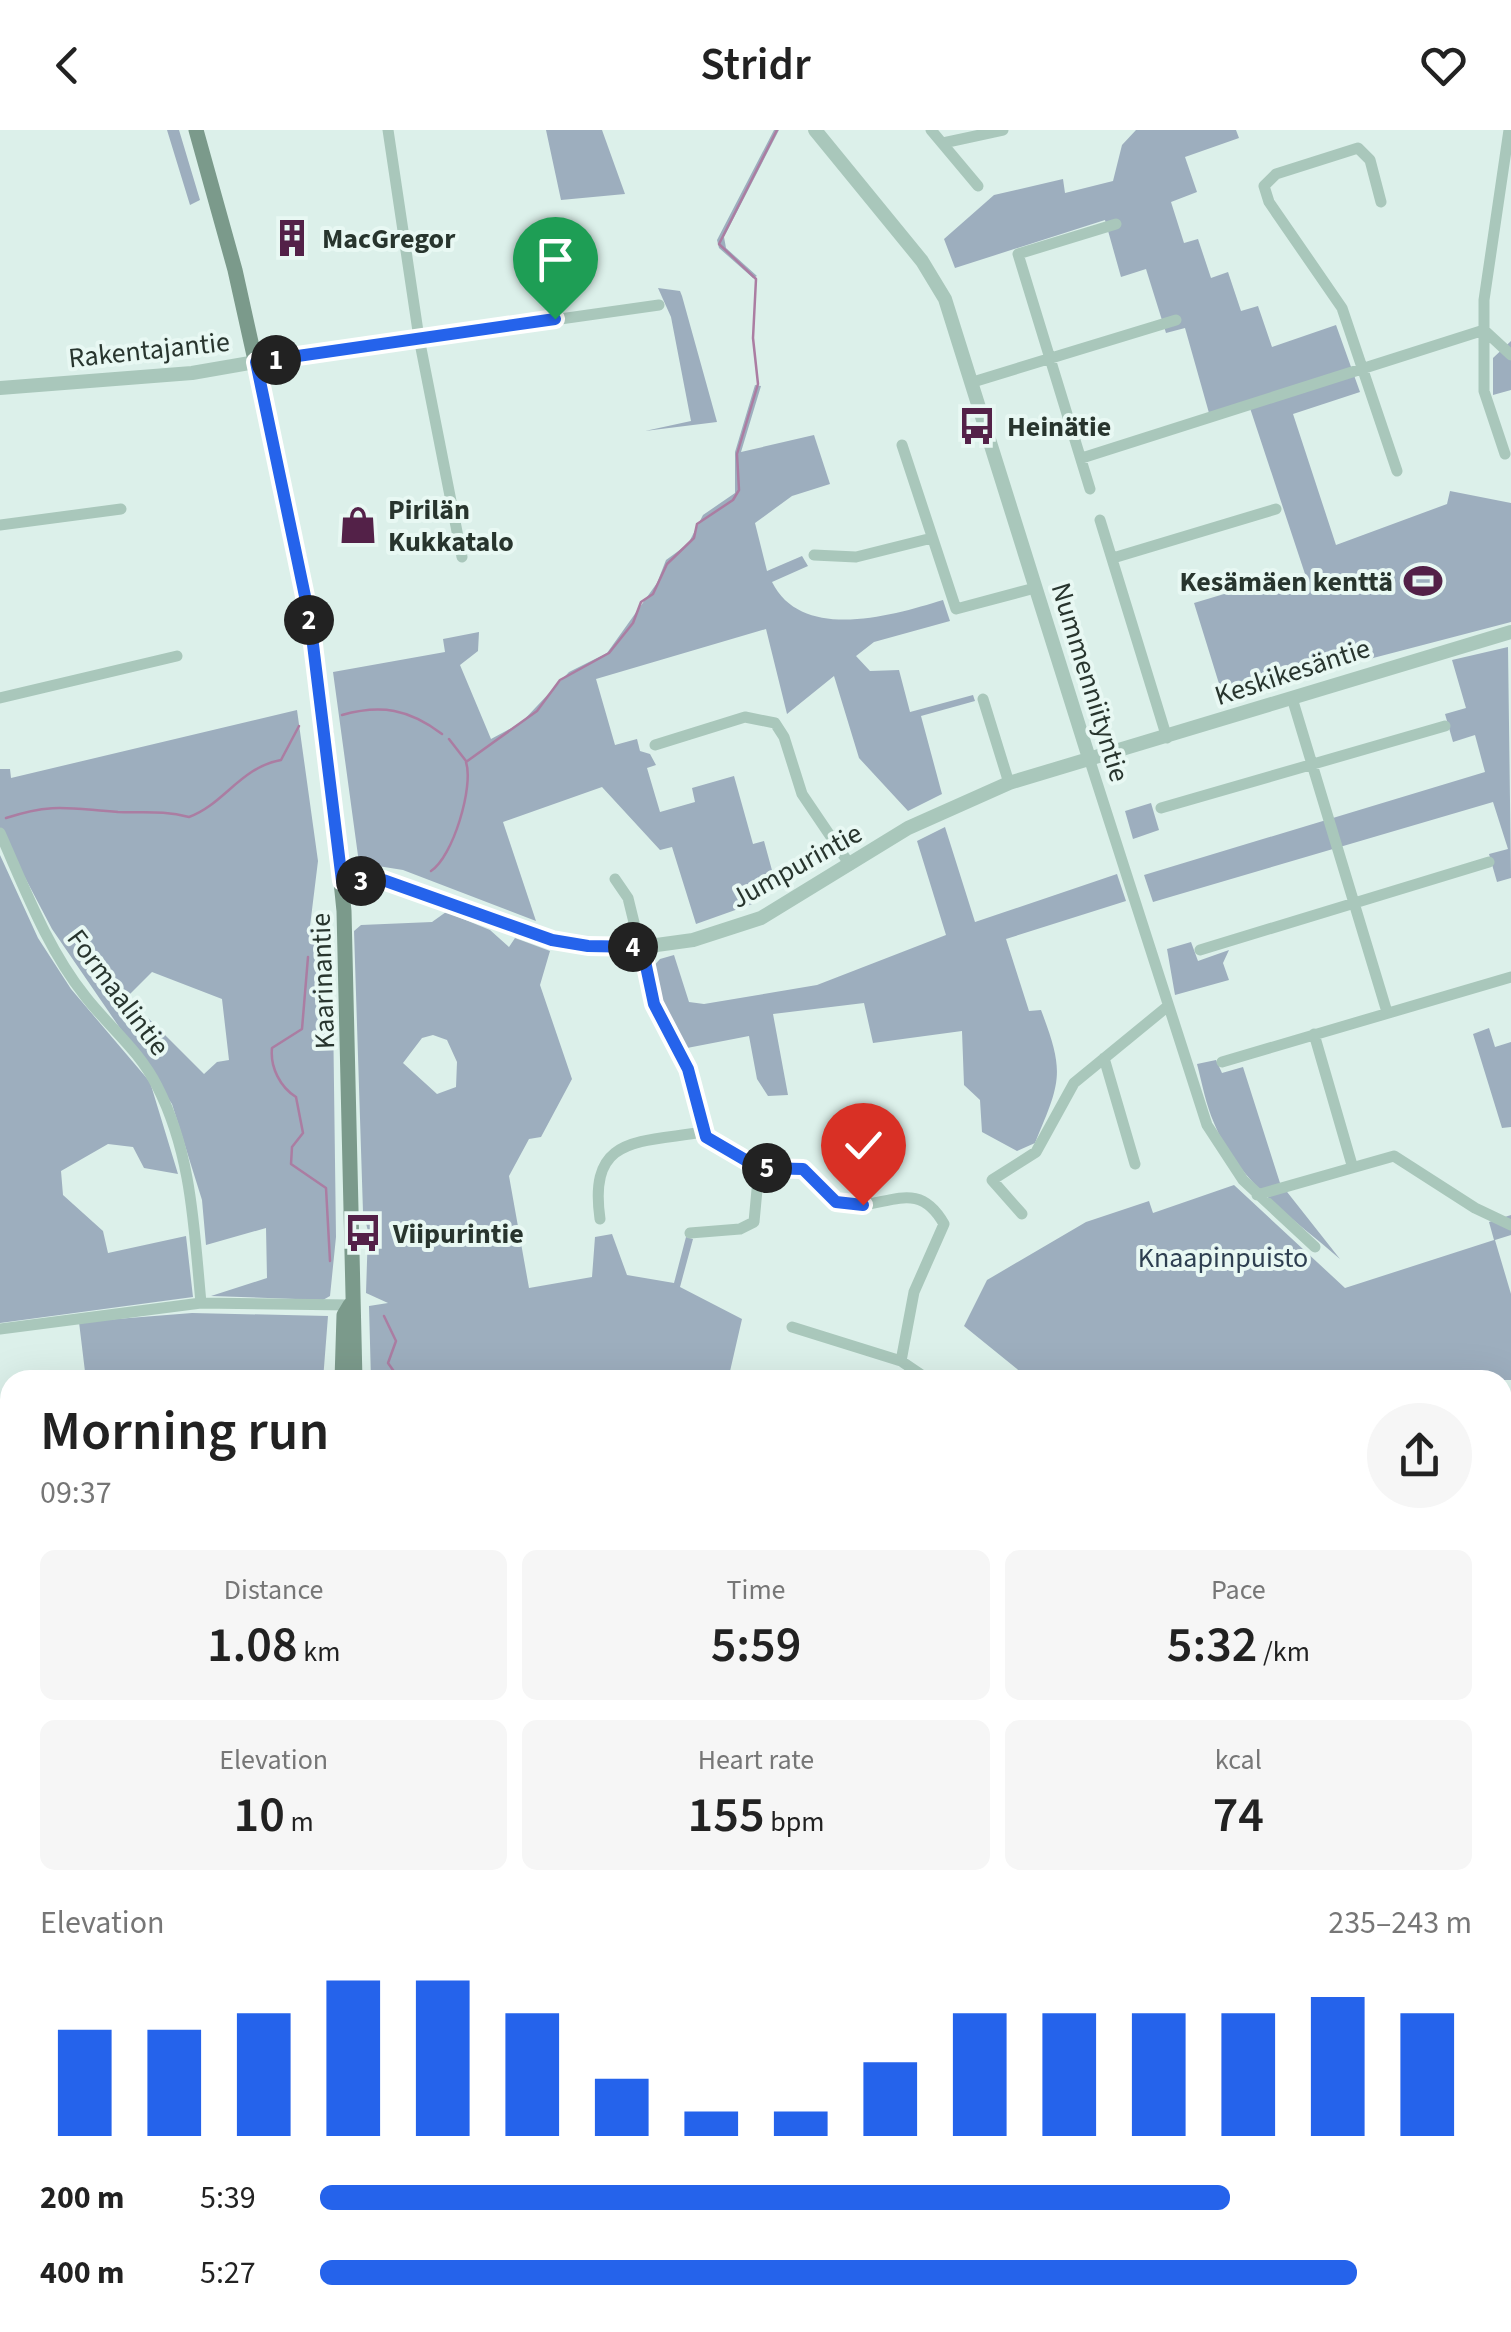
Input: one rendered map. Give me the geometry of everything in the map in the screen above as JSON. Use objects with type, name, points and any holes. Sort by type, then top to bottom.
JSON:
[{"type":"main road","name":"Kaarinantie","points":[[196,130],[256,362],[310,620],[342,881],[352,1113],[350,1305],[356,1316],[356,1370]]},
{"type":"main road","name":"Kaarinantie","points":[[342,1370],[344,1315],[350,1305]]},
{"type":"street","points":[[388,130],[419,338],[462,557]]},
{"type":"street","name":"Nummenniityntie","points":[[815,130],[935,280],[974,382],[1088,758],[1207,1125],[1222,1152],[1257,1195],[1315,1247]]},
{"type":"street","points":[[931,130],[978,186]]},
{"type":"street","points":[[943,143],[1003,130]]},
{"type":"street","points":[[1505,454],[1485,400],[1484,330],[1486,268],[1509,130]]},
{"type":"street","points":[[1381,202],[1370,160],[1358,148],[1276,174],[1264,186],[1269,202],[1337,299],[1396,471]]},
{"type":"street","points":[[1090,489],[1018,254],[1116,224]]},
{"type":"street","name":"Rakentajantie","points":[[0,388],[192,373],[659,305]]},
{"type":"street","points":[[974,382],[1176,320]]},
{"type":"street","points":[[1484,330],[1511,354]]},
{"type":"street","points":[[1082,458],[1484,330]]},
{"type":"street","points":[[902,446],[956,609],[1035,588]]},
{"type":"street","points":[[0,525],[121,508]]},
{"type":"street","points":[[1113,558],[1276,509]]},
{"type":"street","points":[[1100,520],[1167,738]]},
{"type":"street","points":[[814,555],[856,557],[932,538]]},
{"type":"street","name":"Keskikesäntie","points":[[1088,758],[1167,738],[1511,632]]},
{"type":"street","points":[[0,698],[177,656]]},
{"type":"street","points":[[1292,698],[1387,1012]]},
{"type":"street","points":[[983,699],[1010,783]]},
{"type":"street","points":[[654,745],[745,717],[774,723],[784,738],[802,794],[850,865]]},
{"type":"street","points":[[1160,808],[1445,726]]},
{"type":"street","name":"Jumpurintie","points":[[342,881],[383,880],[552,940],[588,946],[693,940],[739,927],[786,906],[931,816],[1010,783],[1088,758]]},
{"type":"street","name":"Formaalintie","points":[[0,833],[45,934],[84,996],[132,1046],[157,1086],[189,1178],[201,1303]]},
{"type":"street","points":[[1200,950],[1489,862]]},
{"type":"street","points":[[615,879],[628,898],[650,990],[688,1069],[703,1132],[715,1146],[759,1168],[803,1169],[844,1206],[917,1198],[935,1209],[944,1224],[914,1292],[900,1361]]},
{"type":"street","points":[[1222,1062],[1511,977]]},
{"type":"street","points":[[1022,1214],[992,1180],[1036,1152],[1068,1091],[1168,1006]]},
{"type":"street","points":[[1314,1034],[1352,1165]]},
{"type":"street","points":[[1104,1058],[1135,1164]]},
{"type":"street","points":[[600,1219],[598,1176],[613,1154],[639,1142],[703,1132]]},
{"type":"street","points":[[1257,1195],[1388,1156],[1399,1158],[1475,1208],[1511,1225]]},
{"type":"street","points":[[690,1233],[740,1229],[754,1222],[759,1168]]},
{"type":"street","points":[[0,1330],[201,1303],[350,1305]]},
{"type":"street","points":[[792,1327],[900,1361],[914,1370]]},
{"type":"green space","points":[[167,130],[179,130],[200,200],[190,205]]},
{"type":"green space","points":[[546,130],[602,130],[625,194],[561,200]]},
{"type":"green space","points":[[774,130],[779,130],[724,237],[726,248],[757,276],[753,278],[719,248],[717,240]]},
{"type":"green space","points":[[1136,130],[1236,130],[1239,138],[1185,157],[1197,192],[1171,202],[1184,243],[1198,239],[1211,278],[1228,272],[1241,311],[1258,306],[1272,347],[1336,325],[1360,392],[1293,414],[1336,545],[1447,504],[1450,491],[1511,503],[1511,622],[1308,675],[1225,703],[1194,603],[1271,580],[1275,591],[1307,580],[1248,402],[1209,413],[1185,328],[1166,333],[1146,269],[1121,277],[1105,220],[955,268],[944,239],[994,195],[1063,179],[1065,193],[1113,181],[1122,145]]},
{"type":"green space","points":[[658,288],[680,291],[717,422],[645,431],[691,421],[671,317]]},
{"type":"green space","points":[[1511,341],[1511,390],[1493,395],[1493,358]]},
{"type":"green space","points":[[755,385],[761,386],[741,452],[814,435],[830,484],[792,496],[755,523],[767,571],[802,556],[808,566],[772,582],[786,601],[804,612],[849,620],[943,600],[950,621],[874,642],[856,656],[870,671],[899,670],[910,712],[973,695],[975,701],[921,716],[942,794],[908,811],[859,758],[834,676],[787,714],[766,629],[596,679],[615,745],[637,739],[640,751],[650,754],[656,765],[647,768],[660,812],[695,802],[692,788],[734,776],[753,844],[764,841],[776,885],[755,903],[696,924],[672,847],[660,850],[602,787],[503,822],[536,921],[403,870],[359,863],[333,672],[445,652],[443,639],[479,632],[478,651],[460,665],[491,739],[521,723],[569,672],[607,653],[657,583],[666,560],[688,544],[703,515],[735,493],[735,452]]},
{"type":"green space","points":[[1508,647],[1511,878],[1497,882],[1489,854],[1508,849],[1493,802],[1153,902],[1144,875],[1485,772],[1475,735],[1453,742],[1445,714],[1466,708],[1452,660]]},
{"type":"green space","points":[[297,710],[318,861],[310,926],[330,983],[333,1009],[336,1237],[330,1296],[323,1300],[211,1296],[267,1278],[266,1228],[206,1245],[202,1200],[172,1104],[52,929],[0,830],[0,769],[10,769],[11,778]],"holes":[[[152,972],[222,999],[229,1060],[217,1062],[204,1074],[127,997]]]},
{"type":"green space","points":[[1151,803],[1159,830],[1133,839],[1125,811]]},
{"type":"green space","points":[[945,827],[975,922],[1117,874],[1126,901],[1006,939],[1029,1011],[1041,1010],[1057,1063],[1055,1090],[1035,1143],[1017,1151],[982,1132],[980,1100],[964,1085],[962,1031],[873,1043],[864,1003],[773,1014],[788,1095],[768,1096],[757,1079],[749,1036],[687,1048],[657,1001],[650,970],[660,959],[674,955],[689,1002],[704,1004],[817,985],[946,935],[917,841]]},
{"type":"green space","points":[[0,855],[38,938],[71,989],[150,1082],[178,1174],[144,1168],[133,1147],[108,1144],[61,1171],[63,1195],[103,1231],[108,1253],[186,1236],[193,1297],[0,1323]]},
{"type":"green space","points":[[446,912],[490,930],[509,947],[515,938],[550,951],[540,985],[572,1079],[541,1137],[529,1139],[509,1176],[529,1288],[592,1277],[595,1237],[612,1234],[627,1275],[674,1283],[686,1237],[693,1239],[680,1287],[742,1319],[730,1370],[371,1370],[369,1306],[388,1303],[366,1293],[368,1231],[363,1212],[354,931],[361,925],[432,922]],"holes":[[[433,1035],[447,1040],[457,1062],[456,1087],[437,1094],[403,1063],[422,1038]]]},
{"type":"green space","points":[[1191,942],[1198,961],[1229,950],[1223,963],[1229,980],[1175,995],[1167,949]]},
{"type":"green space","points":[[1489,1028],[1495,1047],[1511,1042],[1511,1127],[1502,1128],[1473,1034]]},
{"type":"green space","points":[[1216,1060],[1222,1073],[1243,1067],[1280,1183],[1340,1259],[1268,1198],[1224,1144],[1209,1109],[1197,1064]]},
{"type":"green space","name":"Knaapinpuisto","points":[[1234,1185],[1345,1288],[1494,1240],[1489,1222],[1511,1215],[1511,1235],[1495,1240],[1511,1294],[1511,1370],[1018,1370],[964,1326],[987,1280],[1086,1222],[1149,1201],[1153,1213]]},
{"type":"green space","points":[[192,1313],[328,1316],[324,1370],[85,1370],[79,1322]]},
{"type":"waterway","points":[[431,871],[447,851],[460,820],[467,787],[466,762],[537,711],[560,680],[609,653],[633,623],[641,602],[653,594],[667,564],[694,538],[697,524],[733,500],[739,490],[737,454],[758,384],[753,338],[756,279],[719,244],[777,130]]},
{"type":"waterway","points":[[342,715],[394,711],[418,719],[442,734]]},
{"type":"waterway","points":[[6,818],[62,808],[189,817],[255,770],[281,760],[299,726]]},
{"type":"waterway","points":[[449,739],[466,761]]},
{"type":"waterway","points":[[308,957],[302,1029],[272,1048],[272,1055],[281,1082],[296,1097],[303,1133],[292,1147],[291,1164],[326,1188],[330,1261]]},
{"type":"waterway","points":[[384,1316],[396,1341],[388,1363],[393,1370]]},
{"type":"place","name":"MacGregor","points":[[292,238]]},
{"type":"place","name":"Heinätie","points":[[977,426]]},
{"type":"place","name":"Pirilän Kukkatalo","points":[[358,525]]},
{"type":"place","name":"Kesämäen kenttä","points":[[1423,581]]},
{"type":"place","name":"Viipurintie","points":[[363,1233]]},
{"type":"route","points":[[555,319],[256,362],[310,620],[342,881],[383,880],[552,940],[588,946],[642,947],[654,1004],[693,1081],[706,1137],[750,1165],[810,1172],[836,1202],[844,1206],[863,1205]]}]
